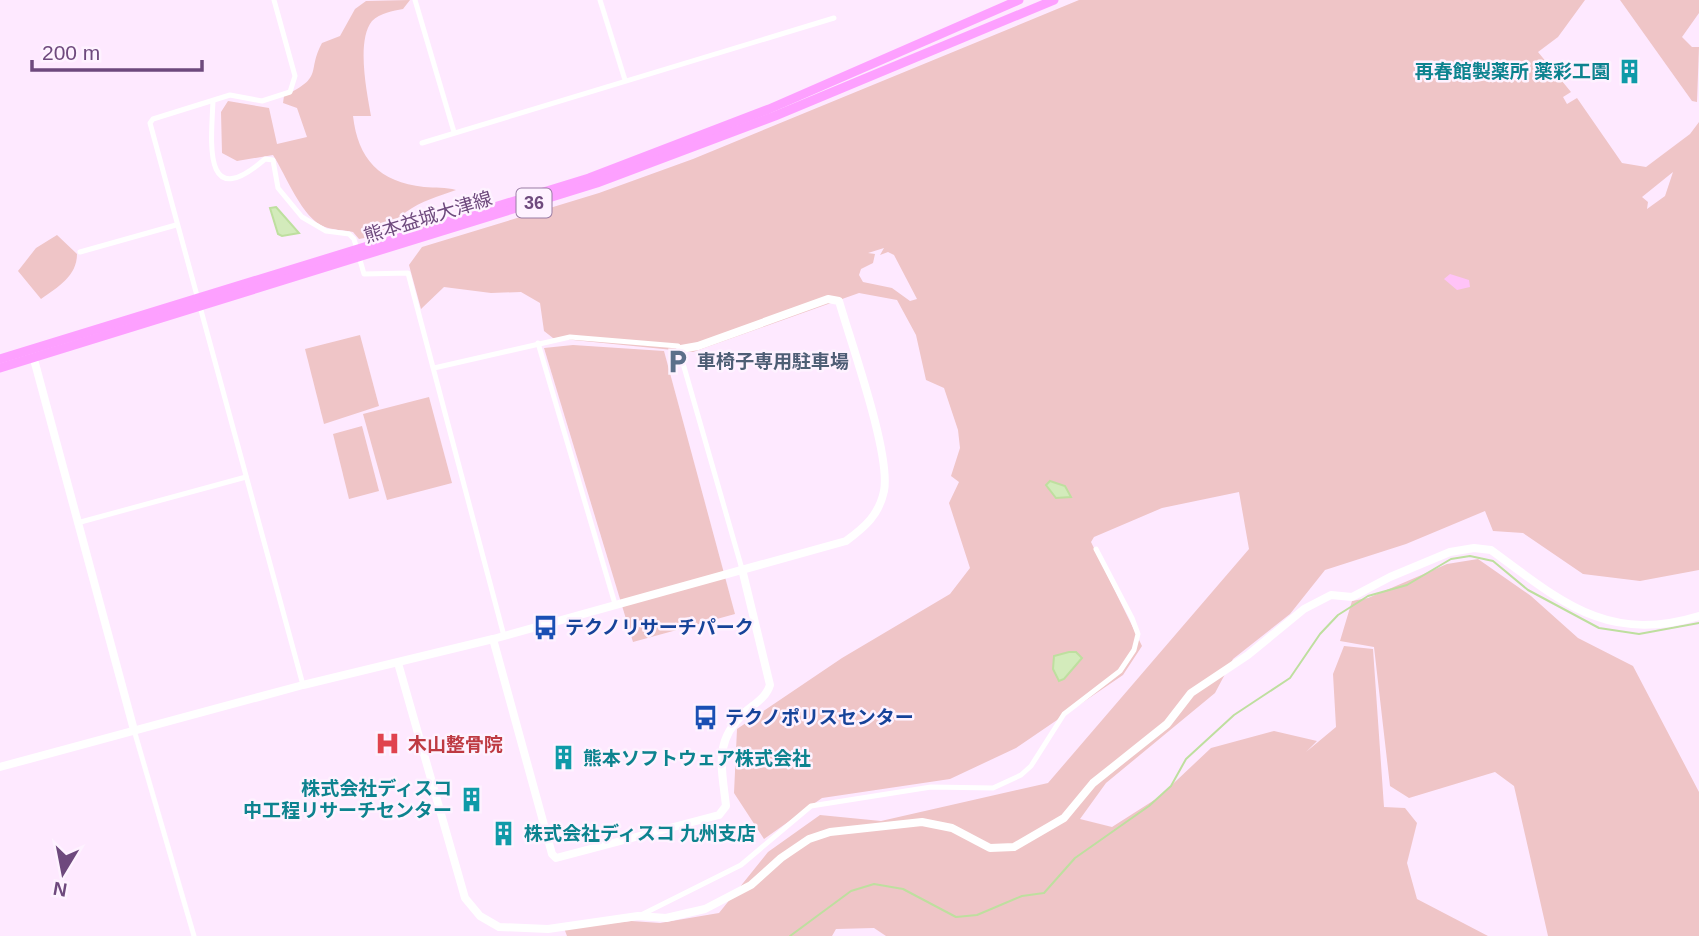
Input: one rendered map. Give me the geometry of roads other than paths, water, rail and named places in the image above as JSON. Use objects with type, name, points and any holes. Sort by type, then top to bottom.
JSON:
[{"type":"main road","name":"熊本益城大津線","points":[[198,303],[589,177],[769,109],[1019,0]]},
{"type":"main road","name":"熊本益城大津線","points":[[0,359],[198,303],[597,183],[775,116],[1054,0]]},
{"type":"main road","name":"熊本益城大津線","points":[[0,368],[32,351]]},
{"type":"street","points":[[274,0],[295,76],[290,92],[262,101],[230,95],[153,119],[150,123],[303,685]]},
{"type":"street","points":[[415,0],[454,132]]},
{"type":"street","points":[[600,0],[625,80]]},
{"type":"street","points":[[422,143],[834,18]]},
{"type":"street","points":[[213,101],[211,149],[214,170],[230,180],[249,174],[265,159],[273,160],[278,188],[302,217],[326,232],[349,234],[354,239],[362,271],[366,274],[408,273],[504,636]]},
{"type":"street","points":[[80,252],[176,225]]},
{"type":"street","points":[[0,767],[303,685],[493,639],[846,541],[867,526],[875,516],[884,492],[884,458],[836,298],[681,349]]},
{"type":"street","points":[[434,368],[570,337],[678,346],[681,349],[771,685],[767,694],[732,725],[723,740],[721,758],[726,806],[719,815],[556,859],[552,854],[493,639]]},
{"type":"street","points":[[537,343],[615,604]]},
{"type":"street","points":[[32,351],[76,523],[194,936]]},
{"type":"street","points":[[76,523],[246,477]]},
{"type":"street","points":[[398,663],[458,883],[471,907],[499,927],[521,930],[638,916],[666,918],[705,909],[751,885],[781,858],[809,839],[830,832],[922,821],[952,828],[990,848],[1026,843],[1064,818],[1093,783],[1167,724],[1191,694],[1248,655],[1304,609],[1331,595],[1352,597],[1390,577],[1450,552],[1481,548],[1491,550],[1574,606],[1613,624],[1638,627],[1699,616]]},
{"type":"street","points":[[638,916],[741,865],[811,806],[931,787],[993,788],[1021,775],[1031,766],[1064,714],[1120,671],[1134,650],[1138,634],[1132,618],[1096,549]]},
{"type":"waterway","points":[[790,936],[851,891],[874,884],[903,889],[956,917],[977,915],[1022,896],[1044,893],[1075,858],[1149,806],[1171,786],[1186,759],[1234,715],[1290,678],[1320,634],[1338,615],[1368,596],[1407,585],[1451,559],[1470,556],[1493,561],[1528,590],[1599,628],[1639,634],[1699,623]]},
{"type":"place","name":"再春館製薬所 薬彩工園","points":[[1630,71]]},
{"type":"place","name":"車椅子専用駐車場","points":[[677,361]]},
{"type":"place","name":"テクノリサーチパーク","points":[[545,627]]},
{"type":"place","name":"テクノポリスセンター","points":[[705,717]]},
{"type":"place","name":"木山整骨院","points":[[388,744]]},
{"type":"place","name":"熊本ソフトウェア株式会社","points":[[563,758]]},
{"type":"place","name":"株式会社ディスコ 中工程リサーチセンター","points":[[472,799]]},
{"type":"place","name":"株式会社ディスコ 九州支店","points":[[504,833]]}]
